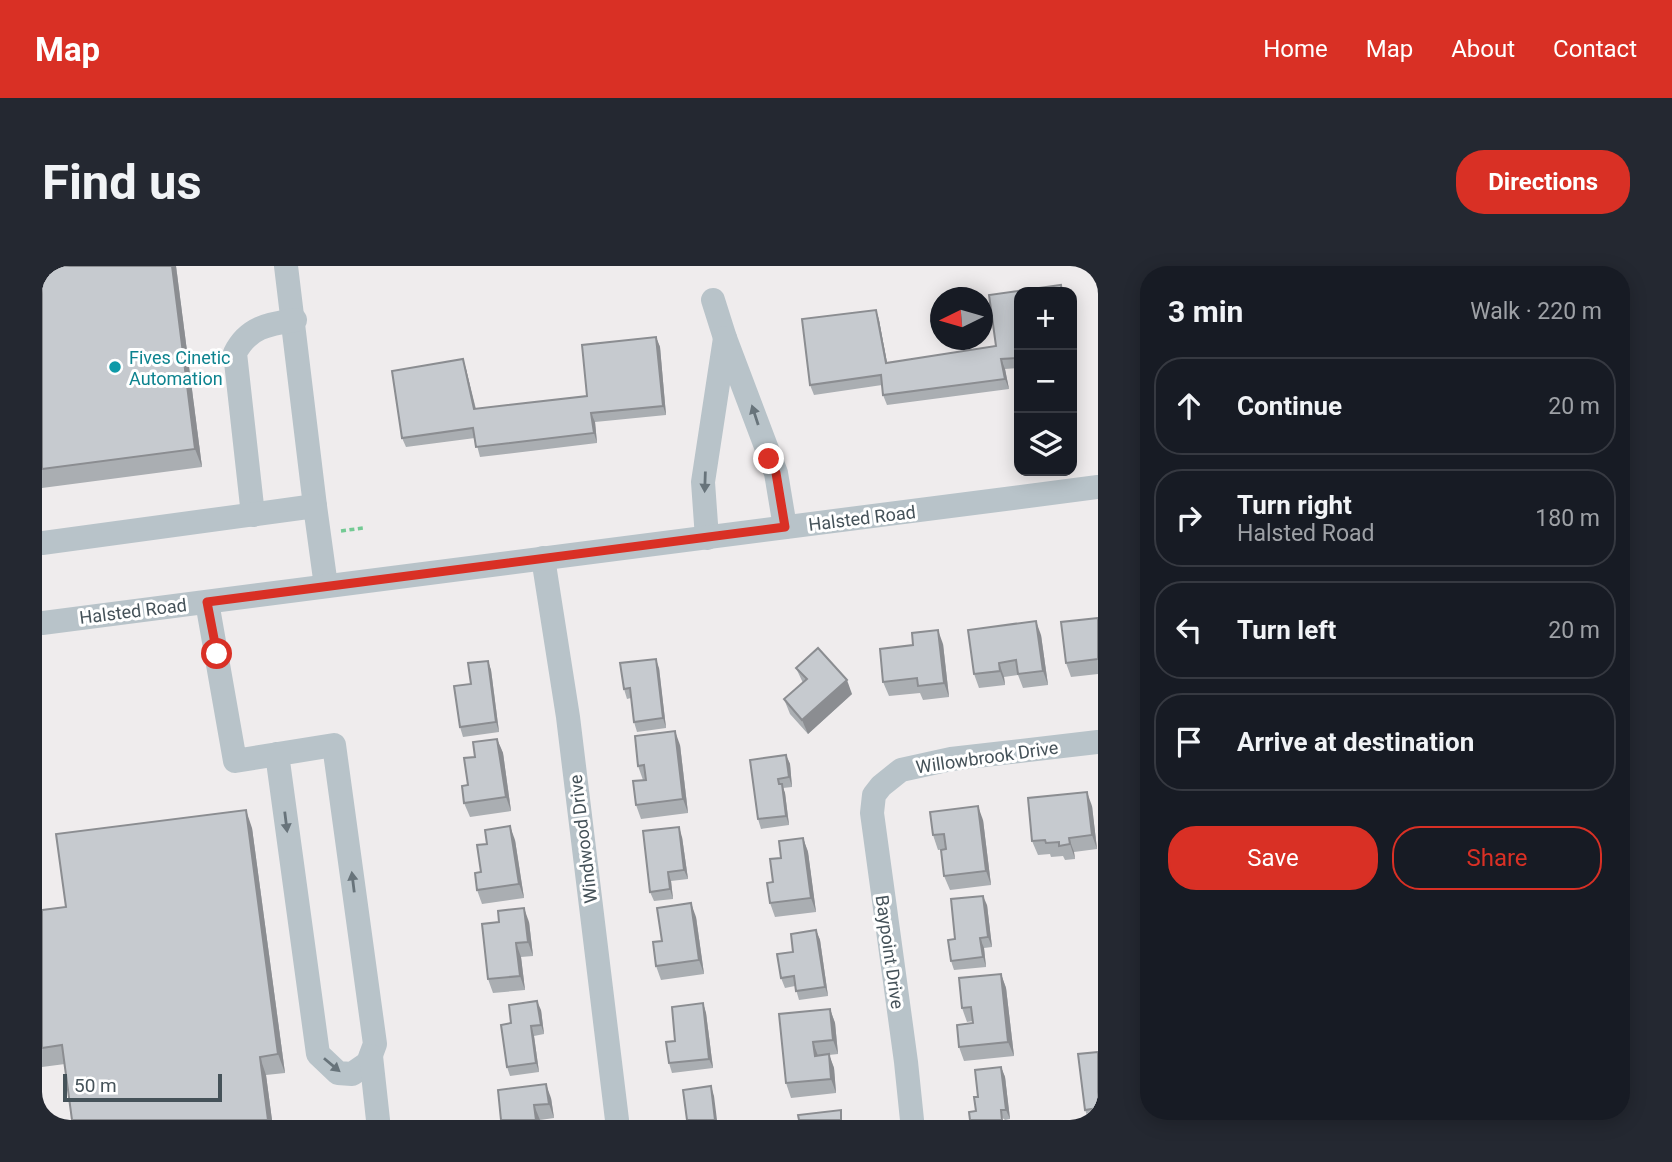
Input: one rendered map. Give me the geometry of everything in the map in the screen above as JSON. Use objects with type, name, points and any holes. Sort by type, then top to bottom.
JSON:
[{"type":"street","points":[[286,266],[295,320],[326,586]]},
{"type":"street","points":[[713,300],[776,473],[785,527]]},
{"type":"street","points":[[253,515],[236,353],[239,345],[257,328],[295,320]]},
{"type":"street","points":[[707,538],[703,482],[725,338]]},
{"type":"street","name":"Halsted Road","points":[[42,622],[1098,487]]},
{"type":"street","points":[[42,543],[315,506]]},
{"type":"street","name":"Windwood Drive","points":[[543,558],[568,717],[617,1120]]},
{"type":"street","points":[[207,602],[235,761],[277,754],[334,745],[375,1044],[368,1063],[352,1074],[338,1073],[318,1054],[277,754]]},
{"type":"street","name":"Willowbrook Drive","points":[[881,786],[901,770],[951,759],[1098,742]]},
{"type":"street","name":"Baypoint Drive","points":[[881,786],[874,795],[872,813],[912,1120]]},
{"type":"street","points":[[371,1056],[378,1120]]},
{"type":"building","name":"Fives Cinetic Automation","points":[[42,266],[172,266],[195,449],[42,469]]},
{"type":"building","points":[[1014,292],[1014,358],[1001,359],[1005,379],[883,395],[881,375],[810,385],[802,319],[876,310],[886,363],[970,350],[993,350],[993,346],[996,346],[993,294]]},
{"type":"building","points":[[656,337],[663,406],[591,413],[594,433],[476,447],[473,428],[402,438],[392,371],[463,359],[474,409],[587,396],[582,345]]},
{"type":"building","points":[[1098,618],[1098,659],[1066,663],[1061,622]]},
{"type":"building","points":[[1036,621],[1043,671],[1018,674],[1016,660],[999,663],[1000,671],[974,674],[968,630]]},
{"type":"building","points":[[938,630],[944,683],[918,686],[917,678],[883,682],[880,649],[913,645],[912,633]]},
{"type":"building","points":[[818,648],[847,680],[802,720],[784,699],[807,679],[796,668]]},
{"type":"building","points":[[656,659],[663,718],[634,722],[630,688],[624,689],[620,663]]},
{"type":"building","points":[[488,661],[496,722],[460,727],[454,686],[471,684],[468,663]]},
{"type":"building","points":[[675,731],[683,799],[636,805],[633,781],[646,780],[644,765],[638,766],[635,736]]},
{"type":"building","points":[[497,739],[506,797],[464,803],[462,786],[468,785],[464,758],[475,757],[473,742]]},
{"type":"building","points":[[786,755],[789,777],[778,779],[779,784],[782,784],[786,816],[758,819],[750,760]]},
{"type":"building","points":[[1087,792],[1092,835],[1069,838],[1070,844],[1059,846],[1059,842],[1032,841],[1028,798]]},
{"type":"building","points":[[978,806],[986,871],[944,876],[941,850],[946,849],[944,834],[933,835],[930,812]]},
{"type":"building","points":[[246,810],[278,1054],[260,1057],[268,1120],[72,1120],[62,1045],[42,1048],[42,910],[66,907],[56,834]]},
{"type":"building","points":[[510,826],[519,884],[477,890],[475,873],[481,872],[477,845],[487,844],[485,830]]},
{"type":"building","points":[[679,827],[684,870],[668,872],[670,889],[650,892],[643,831]]},
{"type":"building","points":[[803,838],[811,898],[770,903],[767,883],[773,882],[770,859],[781,858],[779,841]]},
{"type":"building","points":[[983,896],[988,937],[980,938],[983,957],[951,961],[948,940],[955,939],[951,899]]},
{"type":"building","points":[[691,903],[699,960],[656,966],[653,942],[662,941],[657,908]]},
{"type":"building","points":[[524,908],[528,942],[516,943],[520,976],[488,979],[482,924],[499,922],[498,911]]},
{"type":"building","points":[[816,930],[825,987],[796,991],[794,976],[781,978],[777,954],[793,952],[791,934]]},
{"type":"building","points":[[1001,974],[1008,1042],[959,1047],[957,1025],[973,1023],[971,1007],[962,1008],[959,978]]},
{"type":"building","points":[[537,1001],[541,1025],[531,1026],[536,1063],[507,1067],[501,1025],[511,1023],[509,1005]]},
{"type":"building","points":[[703,1003],[709,1059],[669,1063],[666,1042],[675,1041],[672,1007]]},
{"type":"building","points":[[830,1009],[833,1040],[813,1042],[815,1056],[829,1054],[831,1079],[786,1083],[779,1014]]},
{"type":"building","points":[[1098,1052],[1098,1108],[1085,1110],[1078,1054]]},
{"type":"building","points":[[1001,1067],[1006,1110],[1001,1110],[1002,1120],[970,1120],[969,1112],[976,1111],[974,1097],[978,1097],[975,1070]]},
{"type":"building","points":[[546,1084],[549,1104],[534,1105],[536,1120],[501,1120],[498,1090]]},
{"type":"building","points":[[711,1086],[715,1120],[687,1120],[683,1090]]},
{"type":"building","points":[[841,1110],[841,1120],[799,1120],[798,1115]]},
{"type":"place","name":"Fives Cinetic Automation","points":[[115,367]]},
{"type":"route","points":[[217,654],[207,602],[785,527],[776,473],[769,459]]}]
